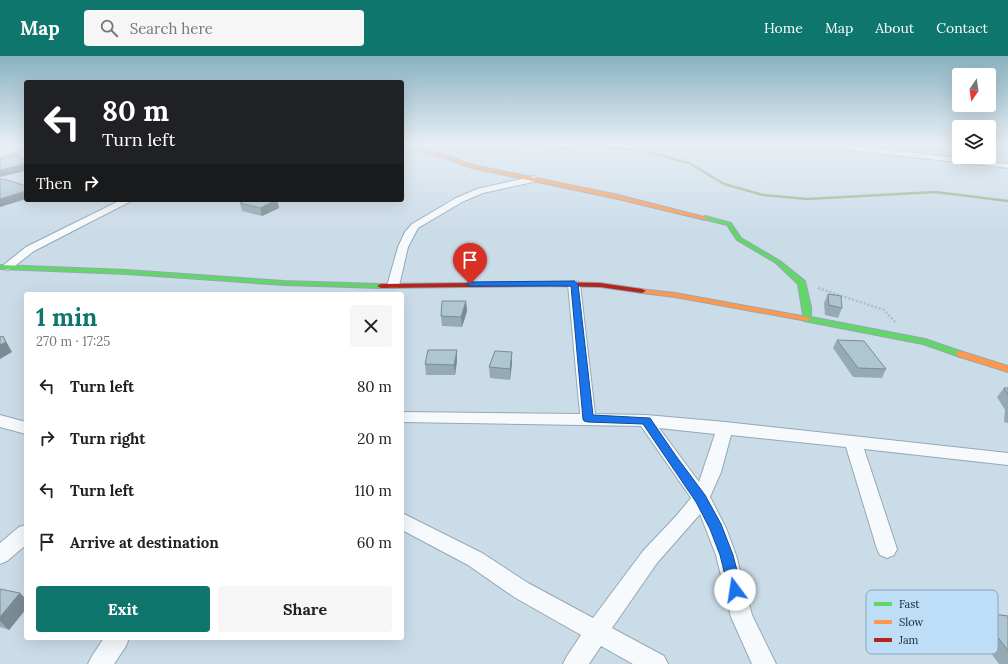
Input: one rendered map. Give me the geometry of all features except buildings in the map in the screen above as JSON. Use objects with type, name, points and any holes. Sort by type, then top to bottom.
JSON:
[{"type":"street","points":[[507,173],[724,222],[732,227],[735,234],[744,243],[778,262],[802,283],[807,307],[807,318]]},
{"type":"street","points":[[393,286],[402,248],[411,230],[416,226],[459,200],[480,191],[534,179]]},
{"type":"street","points":[[3,267],[30,249],[124,202]]},
{"type":"street","points":[[3,267],[127,272],[284,283],[393,286],[600,285],[649,291],[807,318],[925,342],[1008,369]]},
{"type":"street","points":[[574,284],[588,419]]},
{"type":"street","points":[[404,417],[646,421],[933,450],[1008,460]]},
{"type":"street","points":[[0,421],[24,427]]},
{"type":"street","points":[[646,421],[701,498],[716,528],[726,555],[742,618],[764,664]]},
{"type":"street","points":[[575,664],[650,558],[666,538],[684,521],[701,498],[709,481],[725,428]]},
{"type":"street","points":[[852,442],[887,549]]},
{"type":"street","points":[[404,523],[475,559],[521,590],[656,664]]},
{"type":"street","points":[[0,555],[24,535]]},
{"type":"street","points":[[100,664],[117,640]]},
{"type":"path","points":[[802,283],[884,310],[901,326]]},
{"type":"waterway","points":[[706,173],[724,184],[763,195],[807,199],[935,192],[1008,201]]},
{"type":"traffic: fast","points":[[705,218],[729,224],[739,239],[778,262],[802,283],[807,307],[807,319],[925,342],[960,354]]},
{"type":"traffic: fast","points":[[0,267],[127,272],[284,283],[381,286]]},
{"type":"traffic: slow","points":[[507,173],[618,197],[705,218]]},
{"type":"traffic: slow","points":[[642,291],[675,295],[807,319]]},
{"type":"traffic: slow","points":[[960,354],[1008,369]]},
{"type":"traffic: jam","points":[[381,286],[550,284],[600,285],[642,291]]},
{"type":"route","points":[[470,284],[574,284],[588,419],[646,421],[701,498],[716,528],[726,555],[735,590]]}]
